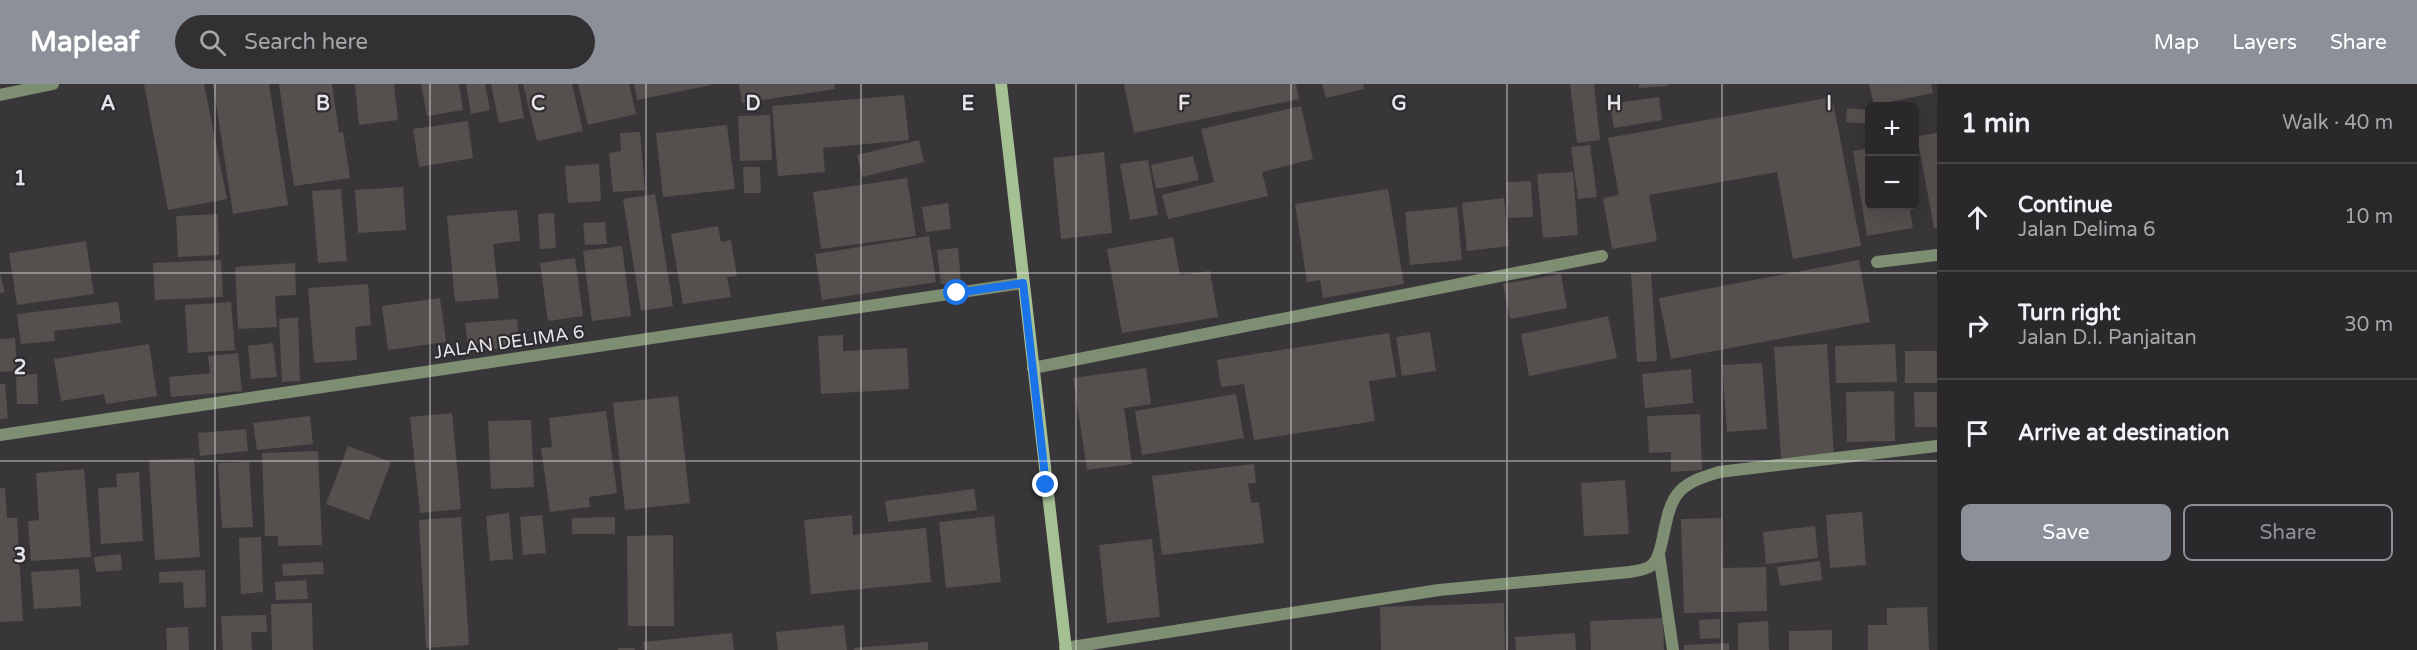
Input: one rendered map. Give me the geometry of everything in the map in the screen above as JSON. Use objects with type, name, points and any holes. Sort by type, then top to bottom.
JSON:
[{"type":"street","points":[[0,95],[53,84]]},
{"type":"street","points":[[1001,84],[1066,649],[1439,590],[1630,572],[1651,567],[1659,554]]},
{"type":"street","points":[[1877,262],[1937,255]]},
{"type":"street","points":[[1033,368],[1602,256]]},
{"type":"street","name":"JALAN DELIMA 6","points":[[0,435],[1023,283]]},
{"type":"street","points":[[1673,650],[1659,554],[1668,507],[1681,490],[1695,481],[1719,472],[1937,446]]},
{"type":"building","points":[[144,84],[204,84],[227,199],[168,210]]},
{"type":"building","points":[[213,84],[269,84],[288,205],[233,214]]},
{"type":"building","points":[[279,84],[332,84],[339,133],[343,132],[350,178],[294,186]]},
{"type":"building","points":[[355,84],[394,84],[398,120],[359,125]]},
{"type":"building","points":[[421,84],[459,84],[463,110],[427,116]]},
{"type":"building","points":[[466,84],[485,84],[490,110],[471,114]]},
{"type":"building","points":[[491,84],[518,84],[524,118],[499,123]]},
{"type":"building","points":[[523,84],[572,84],[583,131],[537,141]]},
{"type":"building","points":[[578,84],[629,84],[636,114],[588,125]]},
{"type":"building","points":[[634,84],[711,84],[711,85],[637,100]]},
{"type":"building","points":[[739,84],[834,84],[835,89],[742,103]]},
{"type":"building","points":[[1124,84],[1296,84],[1299,99],[1134,133]]},
{"type":"building","points":[[1322,84],[1363,84],[1364,89],[1326,98]]},
{"type":"building","points":[[1570,84],[1594,84],[1600,140],[1577,143]]},
{"type":"building","points":[[1639,84],[1668,84],[1668,86],[1639,88]]},
{"type":"building","points":[[1869,84],[1931,84],[1933,93],[1889,102],[1873,102]]},
{"type":"building","points":[[904,95],[909,140],[823,148],[825,172],[778,176],[772,106]]},
{"type":"building","points":[[1659,97],[1662,120],[1614,128],[1610,104]]},
{"type":"building","points":[[1832,97],[1861,246],[1793,259],[1777,172],[1649,195],[1657,241],[1612,249],[1603,198],[1619,195],[1608,138]]},
{"type":"building","points":[[1301,106],[1313,159],[1262,172],[1268,196],[1168,219],[1162,195],[1214,182],[1201,129]]},
{"type":"building","points":[[1847,108],[1865,110],[1865,124],[1846,122]]},
{"type":"building","points":[[770,115],[772,160],[740,161],[738,116]]},
{"type":"building","points":[[468,121],[473,158],[419,167],[413,129]]},
{"type":"building","points":[[727,125],[735,189],[663,197],[656,133]]},
{"type":"building","points":[[640,132],[645,190],[613,192],[609,153],[621,151],[620,133]]},
{"type":"building","points":[[1937,133],[1937,228],[1934,228],[1919,136]]},
{"type":"building","points":[[919,140],[924,162],[862,177],[857,155]]},
{"type":"building","points":[[1590,145],[1597,197],[1578,199],[1571,147]]},
{"type":"building","points":[[1865,149],[1865,210],[1910,210],[1913,228],[1867,236],[1853,151]]},
{"type":"building","points":[[1104,152],[1112,233],[1061,239],[1053,158]]},
{"type":"building","points":[[1193,156],[1199,180],[1156,189],[1151,165]]},
{"type":"building","points":[[1148,160],[1158,215],[1130,220],[1120,164]]},
{"type":"building","points":[[599,164],[601,201],[568,203],[565,166]]},
{"type":"building","points":[[743,167],[760,167],[761,193],[744,193]]},
{"type":"building","points":[[1573,172],[1578,235],[1543,238],[1537,174]]},
{"type":"building","points":[[907,178],[916,236],[821,249],[813,192]]},
{"type":"building","points":[[1531,181],[1533,217],[1508,218],[1506,182]]},
{"type":"building","points":[[403,187],[406,230],[358,233],[355,190]]},
{"type":"building","points":[[341,189],[347,261],[318,263],[312,191]]},
{"type":"building","points":[[1388,189],[1404,284],[1323,298],[1320,280],[1307,282],[1295,204]]},
{"type":"building","points":[[655,194],[673,306],[641,311],[623,199]]},
{"type":"building","points":[[1504,198],[1509,246],[1467,251],[1462,203]]},
{"type":"building","points":[[948,203],[951,229],[926,232],[922,207]]},
{"type":"building","points":[[1457,207],[1462,260],[1410,265],[1405,212]]},
{"type":"building","points":[[517,210],[520,241],[493,244],[499,298],[455,302],[447,216]]},
{"type":"building","points":[[554,213],[556,248],[540,249],[538,214]]},
{"type":"building","points":[[218,214],[219,255],[178,257],[176,216]]},
{"type":"building","points":[[605,222],[607,244],[585,245],[583,223]]},
{"type":"building","points":[[718,226],[721,242],[731,240],[737,276],[727,277],[731,297],[683,304],[671,234]]},
{"type":"building","points":[[929,236],[936,282],[822,300],[815,254]]},
{"type":"building","points":[[1173,237],[1180,275],[1210,271],[1218,317],[1122,333],[1107,249]]},
{"type":"building","points":[[86,241],[94,294],[17,305],[9,253]]},
{"type":"building","points":[[622,246],[631,316],[592,321],[583,251]]},
{"type":"building","points":[[958,248],[961,282],[941,284],[937,250]]},
{"type":"building","points":[[575,258],[583,316],[548,321],[540,263]]},
{"type":"building","points":[[221,260],[223,297],[155,300],[153,263]]},
{"type":"building","points":[[1859,260],[1870,322],[1671,359],[1659,298]]},
{"type":"building","points":[[295,263],[296,295],[275,296],[277,327],[238,329],[235,267]]},
{"type":"building","points":[[1651,272],[1657,361],[1637,362],[1631,273]]},
{"type":"building","points":[[0,273],[5,292],[0,293]]},
{"type":"building","points":[[1561,274],[1567,308],[1510,319],[1503,284]]},
{"type":"building","points":[[368,284],[371,325],[355,327],[357,360],[314,363],[308,288]]},
{"type":"building","points":[[440,298],[446,342],[388,350],[382,306]]},
{"type":"building","points":[[118,302],[121,323],[54,331],[55,341],[21,344],[17,314]]},
{"type":"building","points":[[231,302],[235,350],[188,353],[185,305]]},
{"type":"building","points":[[1608,316],[1617,358],[1529,376],[1521,334]]},
{"type":"building","points":[[298,317],[300,381],[282,382],[279,319]]},
{"type":"building","points":[[517,319],[520,346],[469,352],[465,323]]},
{"type":"building","points":[[1430,332],[1436,371],[1402,376],[1396,337]]},
{"type":"building","points":[[1389,333],[1396,377],[1369,381],[1375,421],[1254,440],[1244,384],[1221,387],[1217,360]]},
{"type":"building","points":[[843,335],[843,351],[907,348],[909,389],[821,394],[818,336]]},
{"type":"building","points":[[15,338],[17,371],[0,372],[0,339]]},
{"type":"building","points":[[273,343],[277,377],[251,379],[248,346]]},
{"type":"building","points":[[149,344],[157,396],[106,404],[104,394],[61,401],[54,359]]},
{"type":"building","points":[[1827,344],[1834,455],[1781,458],[1774,347]]},
{"type":"building","points":[[1895,344],[1897,382],[1836,383],[1835,346]]},
{"type":"building","points":[[1905,351],[1937,351],[1937,383],[1905,383]]},
{"type":"building","points":[[238,353],[242,391],[171,397],[169,377],[210,373],[208,356]]},
{"type":"building","points":[[1762,363],[1767,429],[1727,432],[1722,365]]},
{"type":"building","points":[[1146,368],[1151,404],[1124,408],[1132,464],[1087,470],[1073,378]]},
{"type":"building","points":[[1691,369],[1693,403],[1645,408],[1642,374]]},
{"type":"building","points":[[37,374],[38,404],[17,404],[16,375]]},
{"type":"building","points":[[0,384],[5,384],[8,418],[0,419]]},
{"type":"building","points":[[1894,391],[1895,441],[1847,442],[1846,392]]},
{"type":"building","points":[[1914,392],[1937,392],[1937,427],[1915,427]]},
{"type":"building","points":[[1236,394],[1244,438],[1142,455],[1135,411]]},
{"type":"building","points":[[678,396],[690,503],[625,510],[613,403]]},
{"type":"building","points":[[606,411],[617,493],[589,497],[590,507],[550,512],[541,448],[552,447],[549,418]]},
{"type":"building","points":[[452,413],[461,509],[420,513],[410,417]]},
{"type":"building","points":[[1700,414],[1702,470],[1671,472],[1671,452],[1649,453],[1647,416]]},
{"type":"building","points":[[310,416],[313,444],[257,450],[253,423]]},
{"type":"building","points":[[531,420],[534,487],[491,489],[488,421]]},
{"type":"building","points":[[246,429],[248,451],[200,456],[198,433]]},
{"type":"building","points":[[348,446],[391,462],[369,520],[326,504]]},
{"type":"building","points":[[318,451],[322,545],[278,546],[278,536],[265,536],[262,453]]},
{"type":"building","points":[[194,458],[200,557],[155,560],[149,460]]},
{"type":"building","points":[[249,462],[253,527],[222,528],[218,463]]},
{"type":"building","points":[[1254,464],[1256,483],[1248,483],[1251,503],[1259,502],[1264,543],[1162,555],[1152,476]]},
{"type":"building","points":[[84,469],[91,557],[31,561],[28,521],[39,520],[36,473]]},
{"type":"building","points":[[139,472],[143,541],[101,544],[98,488],[117,487],[116,474]]},
{"type":"building","points":[[1625,480],[1629,534],[1584,536],[1581,483]]},
{"type":"building","points":[[0,488],[5,488],[7,518],[17,518],[23,621],[0,622]]},
{"type":"building","points":[[974,489],[977,510],[888,522],[885,501]]},
{"type":"building","points":[[1862,512],[1866,565],[1830,568],[1826,515]]},
{"type":"building","points":[[509,513],[513,559],[490,561],[486,516]]},
{"type":"building","points":[[542,515],[546,553],[523,555],[520,517]]},
{"type":"building","points":[[852,515],[853,535],[926,528],[931,582],[811,594],[804,520]]},
{"type":"building","points":[[994,516],[1001,582],[946,588],[939,522]]},
{"type":"building","points":[[461,517],[469,645],[426,648],[419,520]]},
{"type":"building","points":[[615,517],[615,534],[572,534],[572,518]]},
{"type":"building","points":[[1721,518],[1722,568],[1766,567],[1767,611],[1684,613],[1681,519]]},
{"type":"building","points":[[1815,526],[1818,558],[1766,564],[1763,532]]},
{"type":"building","points":[[673,535],[674,626],[628,626],[627,536]]},
{"type":"building","points":[[261,537],[263,592],[241,594],[239,538]]},
{"type":"building","points":[[1152,539],[1160,617],[1107,623],[1099,545]]},
{"type":"building","points":[[121,554],[122,570],[96,572],[94,557]]},
{"type":"building","points":[[1820,561],[1822,580],[1780,586],[1777,567]]},
{"type":"building","points":[[323,562],[324,574],[283,576],[282,564]]},
{"type":"building","points":[[79,569],[81,606],[34,609],[31,572]]},
{"type":"building","points":[[205,570],[206,607],[184,608],[183,582],[159,583],[159,572]]},
{"type":"building","points":[[306,580],[308,599],[276,600],[275,582]]},
{"type":"building","points":[[312,603],[313,650],[272,650],[271,604]]},
{"type":"building","points":[[1504,603],[1505,650],[1381,650],[1380,607]]},
{"type":"building","points":[[1927,607],[1929,650],[1868,650],[1868,625],[1887,625],[1887,608]]},
{"type":"building","points":[[266,615],[267,632],[251,632],[252,650],[223,650],[221,616]]},
{"type":"building","points":[[1663,618],[1664,650],[1591,650],[1590,621]]},
{"type":"building","points":[[1720,619],[1720,638],[1700,639],[1699,620]]},
{"type":"building","points":[[1768,621],[1769,650],[1738,650],[1738,623]]},
{"type":"building","points":[[844,625],[847,650],[778,650],[776,632]]},
{"type":"building","points":[[188,627],[189,650],[167,650],[166,628]]},
{"type":"building","points":[[1832,630],[1832,650],[1789,650],[1789,631]]},
{"type":"building","points":[[732,633],[734,650],[644,650],[643,642]]},
{"type":"building","points":[[1575,633],[1576,650],[1516,650],[1515,637]]},
{"type":"building","points":[[928,642],[928,650],[854,650],[854,648]]},
{"type":"building","points":[[1729,643],[1729,650],[1684,650],[1684,645]]},
{"type":"building","points":[[618,648],[634,648],[635,650],[618,650]]},
{"type":"route","points":[[957,293],[1023,283],[1046,485]]}]
